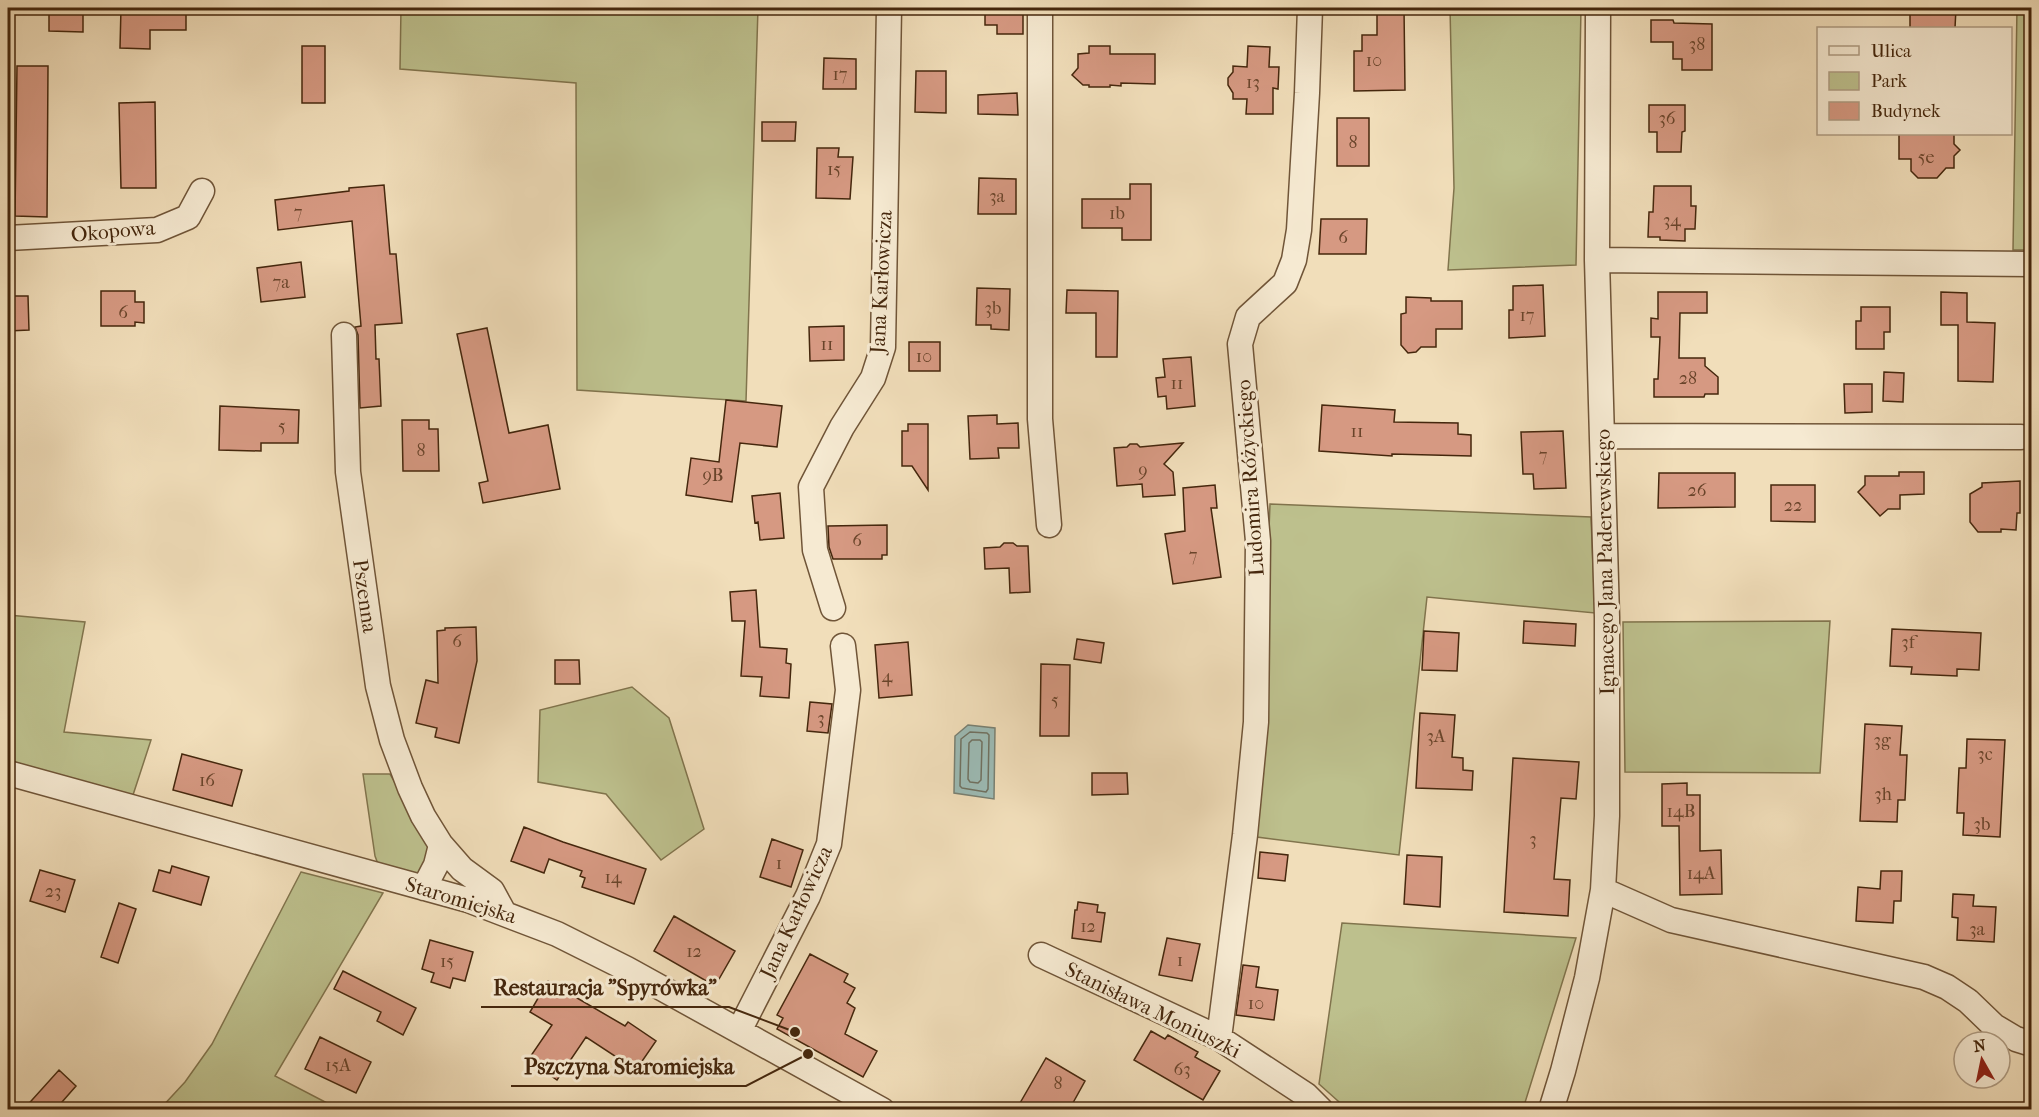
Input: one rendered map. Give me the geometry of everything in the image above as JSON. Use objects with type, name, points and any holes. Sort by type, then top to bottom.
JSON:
[{"type":"street","name":"Jana Karłowicza","points":[[833,608],[815,550],[811,487],[842,427],[873,378],[883,347],[889,8]]},
{"type":"street","points":[[1040,8],[1040,419],[1049,525]]},
{"type":"street","name":"Ludomira Różyckiego","points":[[1220,1038],[1245,835],[1256,722],[1258,541],[1240,344],[1248,317],[1285,283],[1294,260],[1299,230],[1310,8]]},
{"type":"street","name":"Ignacego Jana Paderewskiego","points":[[1551,1110],[1587,978],[1603,890],[1607,816],[1607,617],[1597,260],[1598,8]]},
{"type":"street","name":"Okopowa","points":[[8,238],[157,230],[188,217],[202,191]]},
{"type":"street","points":[[1597,260],[2031,264]]},
{"type":"street","name":"Pszenna","points":[[344,335],[348,472],[378,686],[392,740],[423,816],[441,845],[462,868],[492,891],[504,913]]},
{"type":"street","points":[[1603,436],[2021,437]]},
{"type":"street","name":"Jana Karłowicza","points":[[739,1030],[808,896],[829,844],[848,690],[843,646]]},
{"type":"street","name":"Staromiejska","points":[[8,773],[424,888],[504,913],[557,934],[617,964],[882,1110]]},
{"type":"street","points":[[424,888],[436,865],[441,845]]},
{"type":"street","points":[[1603,890],[1671,920],[1924,977],[1947,987],[1968,1001],[1994,1026],[2016,1039],[2031,1044]]},
{"type":"street","name":"Stanisława Moniuszki","points":[[1041,955],[1220,1038],[1306,1095],[1321,1110]]},
{"type":"green space","points":[[401,8],[758,8],[746,401],[577,390],[576,83],[400,69]]},
{"type":"green space","points":[[1450,8],[1581,8],[1576,265],[1448,270],[1454,188]]},
{"type":"green space","points":[[2017,8],[2031,8],[2031,250],[2013,250]]},
{"type":"green space","points":[[1270,504],[1591,517],[1595,613],[1427,597],[1399,855],[1257,837]]},
{"type":"green space","points":[[8,615],[85,622],[64,732],[151,740],[132,798],[8,763]]},
{"type":"green space","points":[[1830,621],[1820,773],[1625,772],[1623,622]]},
{"type":"green space","points":[[632,687],[669,718],[704,829],[661,860],[606,794],[538,782],[540,710]]},
{"type":"green space","points":[[363,774],[390,774],[431,844],[422,879],[380,869],[375,856]]},
{"type":"green space","points":[[301,872],[383,893],[275,1076],[327,1103],[355,1109],[160,1109],[185,1082],[212,1044]]},
{"type":"green space","points":[[1342,923],[1576,938],[1523,1109],[1347,1109],[1319,1084]]},
{"type":"water","points":[[968,725],[995,728],[994,799],[954,793],[955,736]]},
{"type":"building","points":[[49,8],[83,8],[83,32],[49,31]]},
{"type":"building","points":[[121,8],[186,8],[186,30],[150,30],[150,49],[120,48]]},
{"type":"building","points":[[985,8],[1023,8],[1023,34],[997,34],[997,25],[985,25]]},
{"type":"building","points":[[1377,8],[1404,8],[1405,90],[1354,91],[1354,51],[1362,51],[1362,35],[1377,35]]},
{"type":"building","points":[[1910,8],[1956,8],[1955,27],[1910,27]]},
{"type":"building","points":[[1651,20],[1712,24],[1712,70],[1682,70],[1682,59],[1673,59],[1673,42],[1651,42]]},
{"type":"building","points":[[302,46],[325,46],[325,103],[302,103]]},
{"type":"building","points":[[1089,46],[1110,46],[1110,54],[1155,54],[1155,84],[1121,83],[1121,86],[1110,85],[1110,87],[1083,85],[1072,75],[1078,68],[1078,54],[1089,53]]},
{"type":"building","points":[[1248,46],[1270,47],[1269,67],[1279,67],[1278,89],[1273,88],[1273,114],[1246,114],[1247,99],[1233,99],[1228,78],[1233,72],[1233,66],[1247,67]]},
{"type":"building","points":[[824,58],[856,59],[856,89],[823,89]]},
{"type":"building","points":[[17,66],[48,66],[47,217],[15,216]]},
{"type":"building","points":[[916,71],[946,71],[946,113],[915,112]]},
{"type":"building","points":[[1017,93],[1018,115],[978,114],[978,95]]},
{"type":"building","points":[[155,102],[156,188],[121,188],[119,103]]},
{"type":"building","points":[[1649,105],[1685,105],[1685,131],[1682,132],[1681,152],[1657,152],[1657,132],[1649,132]]},
{"type":"building","points":[[1337,118],[1369,118],[1369,166],[1337,166]]},
{"type":"building","points":[[762,122],[796,122],[795,141],[762,141]]},
{"type":"building","points":[[1899,135],[1954,135],[1954,144],[1960,150],[1954,156],[1954,168],[1946,168],[1937,178],[1918,178],[1911,171],[1911,159],[1899,159]]},
{"type":"building","points":[[817,148],[839,148],[838,157],[853,157],[850,199],[816,198]]},
{"type":"building","points":[[979,178],[1016,179],[1016,214],[978,214]]},
{"type":"building","points":[[1130,184],[1151,184],[1151,240],[1122,240],[1122,228],[1082,228],[1082,199],[1130,199]]},
{"type":"building","points":[[384,185],[390,254],[396,254],[402,323],[375,325],[381,406],[360,408],[358,335],[355,327],[361,326],[352,221],[278,230],[275,200]]},
{"type":"building","points":[[1654,186],[1691,186],[1691,206],[1696,206],[1695,229],[1685,229],[1685,241],[1648,237],[1649,212],[1653,212]]},
{"type":"building","points":[[1321,219],[1367,219],[1366,254],[1319,254]]},
{"type":"building","points":[[301,262],[305,297],[261,302],[257,268]]},
{"type":"building","points":[[1543,285],[1545,336],[1509,338],[1509,310],[1513,310],[1513,286]]},
{"type":"building","points":[[977,288],[1010,289],[1009,330],[991,329],[991,325],[976,325]]},
{"type":"building","points":[[1067,290],[1118,291],[1117,357],[1096,357],[1096,313],[1066,313]]},
{"type":"building","points":[[101,291],[135,291],[135,302],[144,302],[144,323],[135,322],[135,326],[101,326]]},
{"type":"building","points":[[1658,292],[1707,292],[1707,313],[1680,313],[1679,358],[1705,358],[1705,366],[1718,377],[1718,394],[1705,394],[1704,397],[1654,397],[1654,379],[1658,379],[1660,337],[1651,337],[1651,318],[1658,319]]},
{"type":"building","points":[[1941,292],[1967,293],[1967,322],[1995,323],[1993,382],[1958,381],[1958,325],[1941,325]]},
{"type":"building","points":[[8,296],[28,296],[29,330],[8,331]]},
{"type":"building","points":[[1406,297],[1431,298],[1431,301],[1462,301],[1462,329],[1436,329],[1436,347],[1421,347],[1416,352],[1408,353],[1401,345],[1401,314],[1406,313]]},
{"type":"building","points":[[1861,307],[1890,307],[1890,332],[1884,332],[1884,349],[1856,349],[1856,321],[1861,321]]},
{"type":"building","points":[[844,326],[844,360],[810,361],[809,327]]},
{"type":"building","points":[[487,328],[509,433],[548,425],[560,489],[483,503],[479,483],[488,481],[457,334]]},
{"type":"building","points":[[909,342],[940,342],[940,371],[909,371]]},
{"type":"building","points":[[1191,357],[1195,406],[1167,409],[1166,396],[1158,397],[1156,378],[1165,377],[1163,359]]},
{"type":"building","points":[[1884,372],[1904,373],[1903,402],[1883,401]]},
{"type":"building","points":[[1844,384],[1872,384],[1872,412],[1845,413]]},
{"type":"building","points":[[726,400],[782,406],[777,447],[740,443],[732,502],[686,495],[691,458],[719,462]]},
{"type":"building","points":[[1322,405],[1395,410],[1394,422],[1458,423],[1458,434],[1471,435],[1471,456],[1392,454],[1392,456],[1319,451]]},
{"type":"building","points":[[220,406],[299,410],[298,443],[261,443],[261,451],[219,450]]},
{"type":"building","points":[[997,415],[997,424],[1018,423],[1019,448],[998,448],[999,458],[970,459],[968,416]]},
{"type":"building","points":[[402,420],[429,420],[429,429],[438,429],[439,471],[403,471]]},
{"type":"building","points":[[908,424],[928,424],[928,490],[912,466],[902,466],[902,431],[908,431]]},
{"type":"building","points":[[1563,431],[1566,488],[1534,489],[1533,474],[1523,474],[1521,432]]},
{"type":"building","points":[[1183,443],[1164,464],[1173,472],[1175,495],[1143,497],[1142,484],[1117,486],[1114,448],[1127,447],[1130,444],[1137,444],[1140,447]]},
{"type":"building","points":[[1899,472],[1924,472],[1924,494],[1900,495],[1900,509],[1888,509],[1880,516],[1858,492],[1865,485],[1865,476],[1899,476]]},
{"type":"building","points":[[1659,473],[1735,473],[1735,507],[1658,508]]},
{"type":"building","points":[[2020,481],[2020,513],[2017,513],[2016,530],[1978,532],[1970,522],[1970,494],[1982,487],[1982,483]]},
{"type":"building","points":[[1215,485],[1217,508],[1211,508],[1221,577],[1173,584],[1165,534],[1185,531],[1183,488]]},
{"type":"building","points":[[1771,485],[1815,485],[1815,522],[1771,521]]},
{"type":"building","points":[[780,493],[784,538],[760,540],[758,522],[755,523],[752,496]]},
{"type":"building","points":[[887,525],[887,555],[882,555],[882,559],[833,559],[829,547],[828,526]]},
{"type":"building","points":[[1004,543],[1028,546],[1030,592],[1010,593],[1009,568],[985,569],[984,548],[1000,547]]},
{"type":"building","points":[[756,590],[760,647],[787,649],[786,663],[791,664],[789,698],[760,696],[762,677],[741,676],[745,621],[732,621],[730,592]]},
{"type":"building","points":[[1524,621],[1576,624],[1575,646],[1523,643]]},
{"type":"building","points":[[476,627],[477,661],[459,743],[435,737],[437,728],[416,723],[426,680],[438,683],[437,631],[445,630],[445,628]]},
{"type":"building","points":[[1892,629],[1981,633],[1979,670],[1957,669],[1957,676],[1911,674],[1912,667],[1890,666]]},
{"type":"building","points":[[1424,631],[1459,633],[1457,671],[1422,670]]},
{"type":"building","points":[[1077,639],[1104,643],[1101,663],[1074,659]]},
{"type":"building","points":[[908,642],[912,695],[879,698],[875,645]]},
{"type":"building","points":[[555,660],[579,660],[580,684],[555,684]]},
{"type":"building","points":[[1041,664],[1070,665],[1069,736],[1040,736]]},
{"type":"building","points":[[810,702],[832,704],[828,733],[807,731]]},
{"type":"building","points":[[1420,713],[1455,715],[1452,757],[1463,758],[1463,770],[1473,771],[1472,790],[1416,788]]},
{"type":"building","points":[[1865,724],[1902,726],[1900,755],[1907,755],[1905,800],[1898,800],[1897,822],[1860,821]]},
{"type":"building","points":[[1967,739],[2005,740],[2000,837],[1963,835],[1964,813],[1957,813],[1958,789],[1959,768],[1966,768]]},
{"type":"building","points":[[182,754],[242,770],[232,806],[173,790]]},
{"type":"building","points":[[1513,758],[1579,762],[1576,799],[1561,798],[1554,879],[1570,880],[1568,916],[1504,912]]},
{"type":"building","points":[[1092,773],[1127,773],[1128,794],[1092,795]]},
{"type":"building","points":[[1687,783],[1687,795],[1700,795],[1700,851],[1721,850],[1722,894],[1680,895],[1679,826],[1662,826],[1662,784]]},
{"type":"building","points":[[524,827],[646,869],[634,904],[582,887],[585,878],[580,876],[582,871],[549,859],[544,873],[511,861]]},
{"type":"building","points":[[772,839],[803,850],[791,887],[760,877]]},
{"type":"building","points":[[1260,852],[1288,855],[1285,881],[1258,878]]},
{"type":"building","points":[[1407,855],[1442,857],[1440,907],[1404,904]]},
{"type":"building","points":[[172,866],[209,877],[201,905],[153,891],[159,870],[170,873]]},
{"type":"building","points":[[40,870],[75,880],[65,912],[30,901]]},
{"type":"building","points":[[1881,871],[1902,871],[1901,901],[1894,901],[1893,923],[1856,921],[1858,887],[1880,889]]},
{"type":"building","points":[[1953,894],[1974,895],[1973,906],[1996,907],[1994,942],[1957,940],[1958,918],[1952,917]]},
{"type":"building","points":[[1078,902],[1098,905],[1097,912],[1105,913],[1101,942],[1072,938]]},
{"type":"building","points":[[119,903],[136,909],[118,963],[101,957]]},
{"type":"building","points":[[674,916],[735,951],[715,986],[654,951]]},
{"type":"building","points":[[1167,938],[1200,944],[1192,981],[1159,975]]},
{"type":"building","points":[[430,940],[473,952],[465,981],[453,978],[450,988],[431,982],[434,973],[422,969]]},
{"type":"building","points":[[810,954],[848,974],[844,982],[855,988],[847,1003],[855,1008],[845,1034],[877,1051],[863,1077],[777,1029],[783,1018],[777,1015]]},
{"type":"building","points":[[1243,965],[1259,967],[1256,987],[1278,990],[1274,1020],[1236,1015]]},
{"type":"building","points":[[343,971],[416,1008],[403,1035],[377,1021],[381,1012],[334,989]]},
{"type":"building","points":[[548,981],[625,1026],[628,1022],[656,1041],[636,1070],[586,1037],[557,1080],[528,1060],[552,1025],[530,1012]]},
{"type":"building","points":[[1151,1031],[1165,1039],[1168,1035],[1198,1052],[1195,1057],[1220,1071],[1203,1100],[1134,1060]]},
{"type":"building","points":[[320,1037],[371,1062],[356,1093],[305,1069]]},
{"type":"building","points":[[1046,1058],[1085,1081],[1069,1110],[1016,1110]]},
{"type":"building","points":[[59,1070],[76,1086],[55,1110],[23,1110]]},
{"type":"place","name":"Restauracja \"Spyrówka\"","points":[[795,1032]]},
{"type":"place","name":"Pszczyna Staromiejska","points":[[808,1054]]}]
